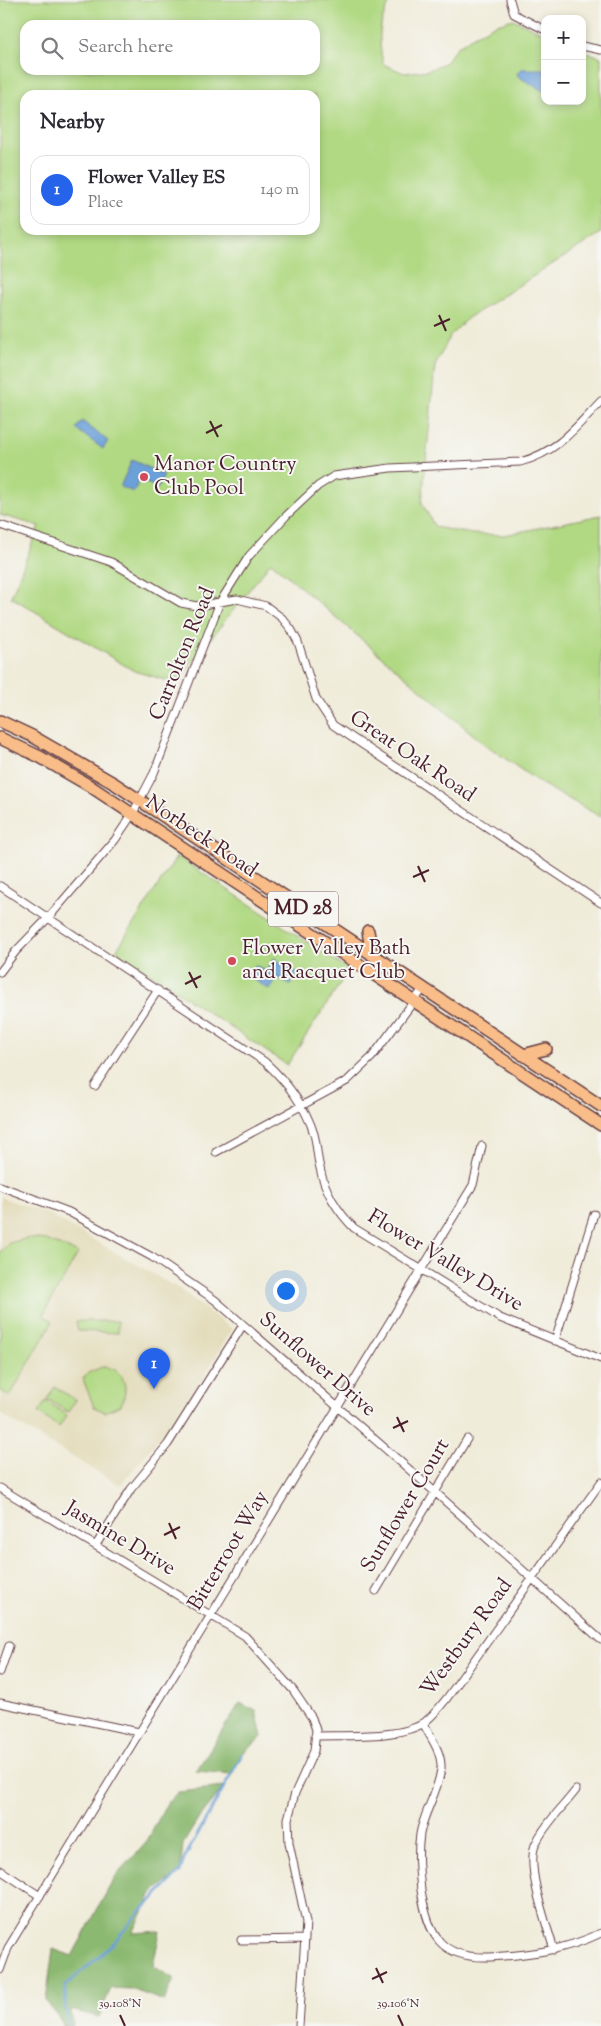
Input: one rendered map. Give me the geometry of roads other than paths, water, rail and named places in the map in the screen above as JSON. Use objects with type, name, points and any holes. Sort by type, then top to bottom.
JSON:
[{"type":"main road","name":"Norbeck Road","points":[[0,722],[74,760],[140,800],[601,1106]]},
{"type":"main road","name":"Norbeck Road","points":[[0,738],[48,762],[133,813],[601,1125]]},
{"type":"main road","points":[[368,931],[372,955]]},
{"type":"main road","points":[[523,1055],[546,1049]]},
{"type":"street","points":[[510,0],[514,14],[541,28]]},
{"type":"street","points":[[586,47],[601,50]]},
{"type":"street","name":"Carrolton Road","points":[[0,972],[16,951],[115,840],[133,813],[154,773],[220,602],[249,556],[318,486],[334,476],[390,468],[520,462],[539,457],[571,433],[601,401]]},
{"type":"street","name":"Great Oak Road","points":[[0,525],[111,562],[181,603],[197,606],[237,599],[266,606],[282,618],[298,642],[316,700],[333,725],[601,903]]},
{"type":"street","name":"Flower Valley Drive","points":[[0,886],[265,1062],[285,1082],[301,1107],[314,1134],[320,1170],[342,1216],[369,1239],[500,1318],[601,1359]]},
{"type":"street","points":[[216,1152],[347,1081],[372,1057],[423,988]]},
{"type":"street","points":[[95,1086],[158,990]]},
{"type":"street","name":"Bitterroot Way","points":[[0,1970],[8,1948],[473,1185],[482,1146]]},
{"type":"street","name":"Sunflower Drive","points":[[0,1186],[69,1212],[181,1275],[215,1300],[436,1492],[601,1640]]},
{"type":"street","points":[[555,1341],[594,1214]]},
{"type":"street","points":[[96,1545],[131,1489],[168,1444],[243,1325]]},
{"type":"street","name":"Sunflower Court","points":[[376,1591],[467,1439]]},
{"type":"street","name":"Westbury Road","points":[[315,1736],[391,1732],[407,1730],[423,1723],[438,1709],[455,1687],[601,1482]]},
{"type":"street","name":"Jasmine Drive","points":[[0,1488],[245,1636],[293,1690],[312,1718],[316,1730],[314,1751],[295,1793],[288,1819],[289,1843],[306,1922],[299,2026]]},
{"type":"street","points":[[0,1672],[9,1646]]},
{"type":"street","points":[[0,1702],[139,1732]]},
{"type":"street","points":[[423,1723],[439,1754],[441,1767],[439,1780],[420,1832],[417,1860],[426,1918],[434,1936],[442,1945],[458,1954],[477,1957],[530,1955],[554,1950],[601,1933]]},
{"type":"street","points":[[554,1950],[535,1880],[535,1847],[543,1831],[576,1790]]},
{"type":"street","points":[[0,1870],[40,1896]]},
{"type":"street","points":[[241,1940],[304,1939]]},
{"type":"water","points":[[521,69],[541,69],[541,90],[519,77],[517,74]]},
{"type":"water","points":[[82,421],[108,441],[103,449],[76,429]]},
{"type":"water","name":"Manor Country Club Pool","points":[[132,460],[164,475],[158,488],[139,480],[134,492],[120,487]]},
{"type":"water","points":[[274,958],[298,973],[290,985],[278,977],[270,990],[248,976],[255,965],[266,971]]},
{"type":"waterway","points":[[69,2026],[65,2007],[66,1985],[111,1946],[137,1915],[180,1872],[185,1857],[243,1753]]},
{"type":"place","name":"Manor Country Club Pool","points":[[144,477]]},
{"type":"place","name":"Flower Valley Bath and Racquet Club","points":[[232,961]]},
{"type":"place","name":"Flower Valley ES","points":[[154,1389]]}]
